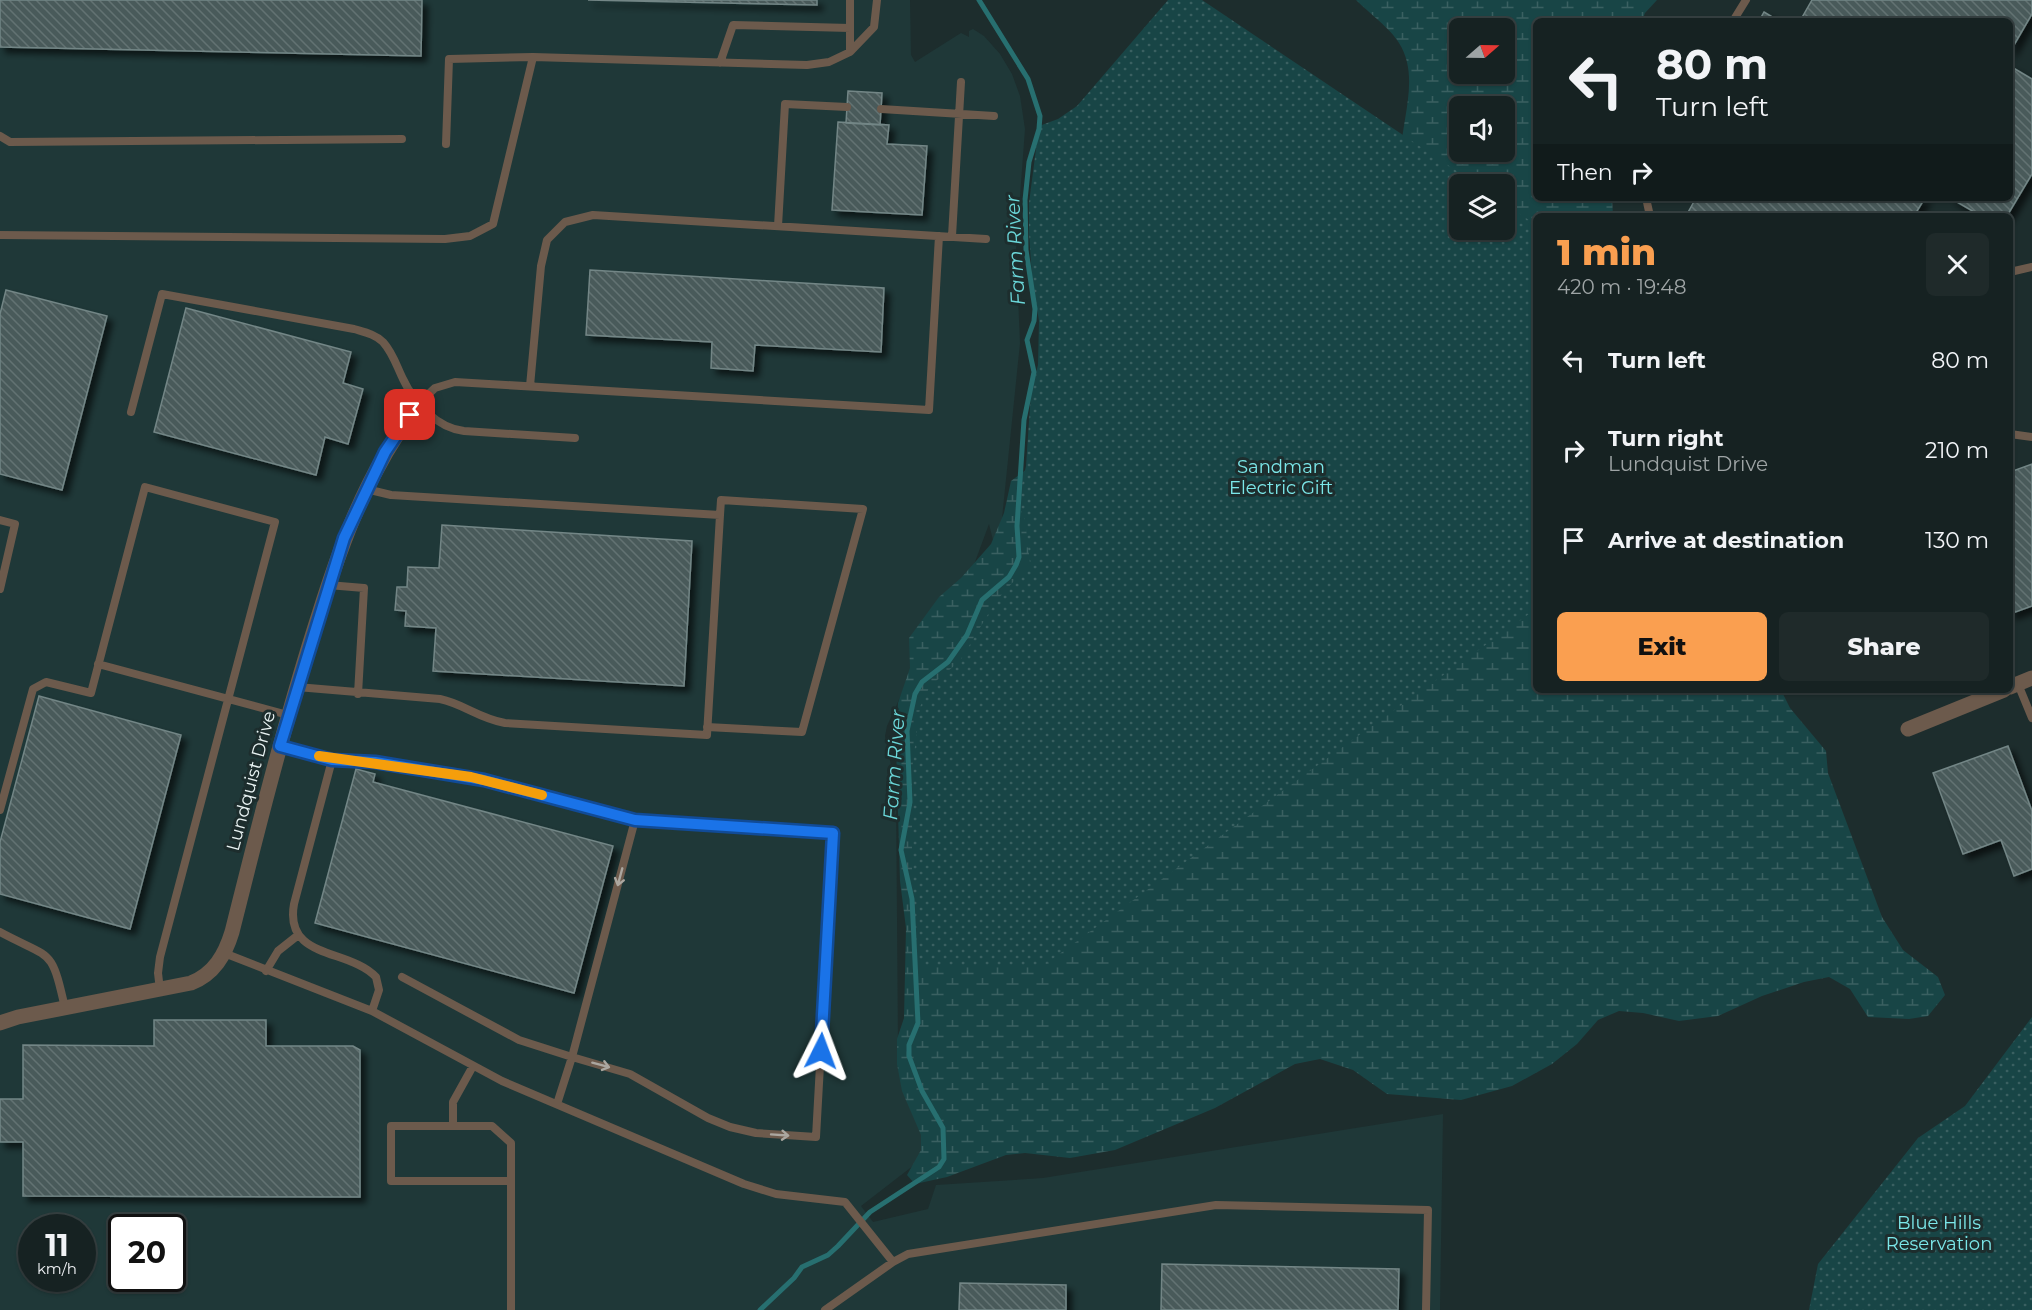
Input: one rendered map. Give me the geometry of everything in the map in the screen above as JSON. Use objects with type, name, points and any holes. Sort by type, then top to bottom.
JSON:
[{"type":"street","name":"Lundquist Drive","points":[[0,1023],[199,980],[214,968],[224,953],[232,932],[288,715],[344,538],[366,489],[393,439],[419,403]]},
{"type":"street","points":[[1908,729],[1996,693]]},
{"type":"lane","points":[[850,0],[850,52]]},
{"type":"lane","points":[[447,144],[449,59],[533,57],[807,65],[829,62],[850,52],[874,27],[877,0]]},
{"type":"lane","points":[[1735,18],[1746,0]]},
{"type":"lane","points":[[720,63],[733,25],[850,28]]},
{"type":"lane","points":[[0,236],[445,239],[470,236],[493,224],[533,57]]},
{"type":"lane","points":[[952,237],[961,82]]},
{"type":"lane","points":[[778,226],[785,104],[847,107]]},
{"type":"lane","points":[[881,109],[994,116]]},
{"type":"lane","points":[[0,136],[10,142],[402,139]]},
{"type":"lane","points":[[530,386],[542,257],[547,240],[565,222],[593,215],[986,238]]},
{"type":"lane","points":[[419,403],[435,388],[448,383],[929,410],[939,236]]},
{"type":"lane","points":[[2013,271],[2032,267]]},
{"type":"lane","points":[[131,412],[162,294],[354,329],[374,335],[388,350],[406,386],[419,403],[440,423],[457,430],[575,438]]},
{"type":"lane","points":[[2013,434],[2032,437]]},
{"type":"lane","points":[[0,810],[33,689],[46,682],[91,693],[145,487],[275,522],[160,957],[158,973],[160,990]]},
{"type":"lane","points":[[366,489],[391,495],[720,515]]},
{"type":"lane","points":[[297,687],[358,694],[440,699],[460,705],[483,719],[505,723],[707,735],[707,727],[721,500],[863,509],[802,732],[707,727]]},
{"type":"lane","points":[[0,520],[15,524],[0,589]]},
{"type":"lane","points":[[328,585],[364,588],[358,694]]},
{"type":"lane","points":[[98,664],[288,715]]},
{"type":"lane","points":[[2016,685],[2032,718]]},
{"type":"lane","points":[[280,746],[332,760],[366,761],[471,777],[635,820],[833,833],[816,1137],[756,1133],[730,1127],[630,1074],[519,1040],[402,977]]},
{"type":"lane","points":[[332,760],[294,904],[292,922],[297,936],[308,944],[372,972],[376,977],[379,990],[372,1011]]},
{"type":"lane","points":[[558,1104],[635,820]]},
{"type":"lane","points":[[0,932],[51,959],[58,974],[65,1008]]},
{"type":"lane","points":[[266,971],[278,951],[297,936]]},
{"type":"lane","points":[[224,953],[372,1011],[473,1066],[756,1188],[787,1196],[841,1201],[852,1208],[893,1262]]},
{"type":"lane","points":[[453,1126],[453,1102],[473,1066]]},
{"type":"lane","points":[[511,1181],[391,1181],[391,1126],[492,1126],[511,1143],[511,1181],[511,1310]]},
{"type":"lane","points":[[825,1310],[893,1262],[916,1252],[1216,1205],[1428,1210],[1426,1310]]},
{"type":"shaded area","points":[[0,0],[910,0],[911,55],[915,62],[961,33],[969,37],[969,31],[973,29],[984,36],[1000,54],[1012,74],[1020,96],[1025,129],[1016,250],[1020,343],[1001,528],[995,548],[989,524],[972,570],[908,680],[887,726],[885,736],[896,790],[898,1045],[927,1155],[861,1206],[873,1222],[928,1209],[936,1185],[1043,1178],[1443,1114],[1440,1310],[0,1310]]},
{"type":"green space","name":"Sandman Electric Gift","points":[[1168,0],[1202,0],[1461,174],[1449,174],[1449,240],[1515,240],[1515,211],[1533,223],[1533,611],[1043,966],[915,967],[912,907],[912,770],[920,707],[930,686],[960,661],[996,601],[1030,563],[1025,520],[1018,503],[1026,466],[1031,392],[1038,365],[1039,321],[1032,277],[1029,203],[1039,126],[1058,119],[1077,106]]},
{"type":"green space","points":[[1356,0],[1657,0],[1643,18],[1533,18],[1533,201],[1612,201],[1613,213],[1533,213],[1533,693],[1782,693],[1790,708],[1826,751],[1828,773],[1882,917],[1903,950],[1938,977],[1945,995],[1928,1016],[1909,1019],[1868,1017],[1850,989],[1829,977],[1804,982],[1762,996],[1718,1016],[1679,1021],[1643,1013],[1619,1011],[1598,1020],[1577,1044],[1552,1064],[1512,1086],[1461,1100],[1387,1094],[1353,1070],[1320,1059],[1295,1064],[1215,1108],[1115,1150],[1070,1158],[1025,1153],[1006,1155],[947,1177],[915,1184],[907,1175],[921,1150],[921,1135],[902,1091],[897,1064],[897,1039],[904,1018],[906,928],[900,881],[896,743],[898,703],[910,668],[909,638],[939,597],[961,578],[991,544],[1004,513],[1011,481],[1401,153],[1408,97],[1408,69],[1405,56],[1391,32]]},
{"type":"green space","name":"Blue Hills Reservation","points":[[2032,1017],[2032,1310],[1809,1310],[1818,1264],[1918,1138],[1965,1106]]},
{"type":"building","points":[[0,0],[422,0],[421,56],[0,47]]},
{"type":"building","points":[[588,0],[817,0],[817,5]]},
{"type":"building","points":[[1812,0],[2032,0],[2032,14],[2013,47],[2013,18],[1802,18]]},
{"type":"building","points":[[1764,12],[1774,18],[1761,18]]},
{"type":"building","points":[[2013,68],[2032,79],[2032,174],[2009,213],[1976,213],[1955,201],[2013,201]]},
{"type":"building","points":[[848,91],[882,93],[880,125],[846,123]]},
{"type":"building","points":[[838,122],[889,125],[887,144],[927,146],[922,215],[832,210]]},
{"type":"building","points":[[1694,201],[1923,201],[1916,213],[1688,213]]},
{"type":"building","points":[[590,270],[884,288],[881,352],[755,345],[753,371],[711,368],[712,342],[586,335]]},
{"type":"building","points":[[6,290],[107,316],[62,490],[0,474],[0,314]]},
{"type":"building","points":[[186,308],[351,352],[343,383],[363,389],[348,444],[325,437],[316,475],[154,432]]},
{"type":"building","points":[[2032,464],[2032,606],[2013,613],[2013,471]]},
{"type":"building","points":[[442,525],[692,541],[684,686],[433,671],[436,628],[405,626],[406,611],[395,610],[397,587],[407,587],[408,567],[439,568]]},
{"type":"building","points":[[39,696],[181,735],[130,929],[0,894],[0,842]]},
{"type":"building","points":[[2008,746],[2032,811],[2032,869],[2014,876],[2001,840],[1963,854],[1933,773]]},
{"type":"building","points":[[356,769],[375,774],[373,782],[613,846],[574,993],[315,923]]},
{"type":"building","points":[[154,1020],[266,1020],[266,1046],[353,1046],[360,1050],[360,1197],[23,1196],[23,1142],[0,1142],[0,1099],[23,1099],[23,1045],[154,1046]]},
{"type":"building","points":[[1162,1264],[1399,1269],[1398,1310],[1161,1310]]},
{"type":"building","points":[[960,1283],[1066,1285],[1066,1310],[959,1310]]},
{"type":"waterway","name":"Farm River","points":[[760,1310],[794,1278],[802,1267],[828,1255],[870,1212],[939,1167],[944,1159],[943,1128],[922,1091],[909,1056],[909,1045],[918,1023],[912,899],[901,850],[910,802],[907,731],[915,694],[922,682],[948,662],[967,635],[982,600],[1009,577],[1019,557],[1017,526],[1024,420],[1034,372],[1027,340],[1034,321],[1035,309],[1026,250],[1025,200],[1029,162],[1039,129],[1040,116],[1028,79],[979,0]]},
{"type":"slow traffic","points":[[319,756],[332,760],[366,761],[471,777],[542,795]]},
{"type":"route","points":[[410,415],[385,452],[350,521],[280,746],[332,760],[375,762],[471,777],[635,820],[833,833],[821,1051]]}]
